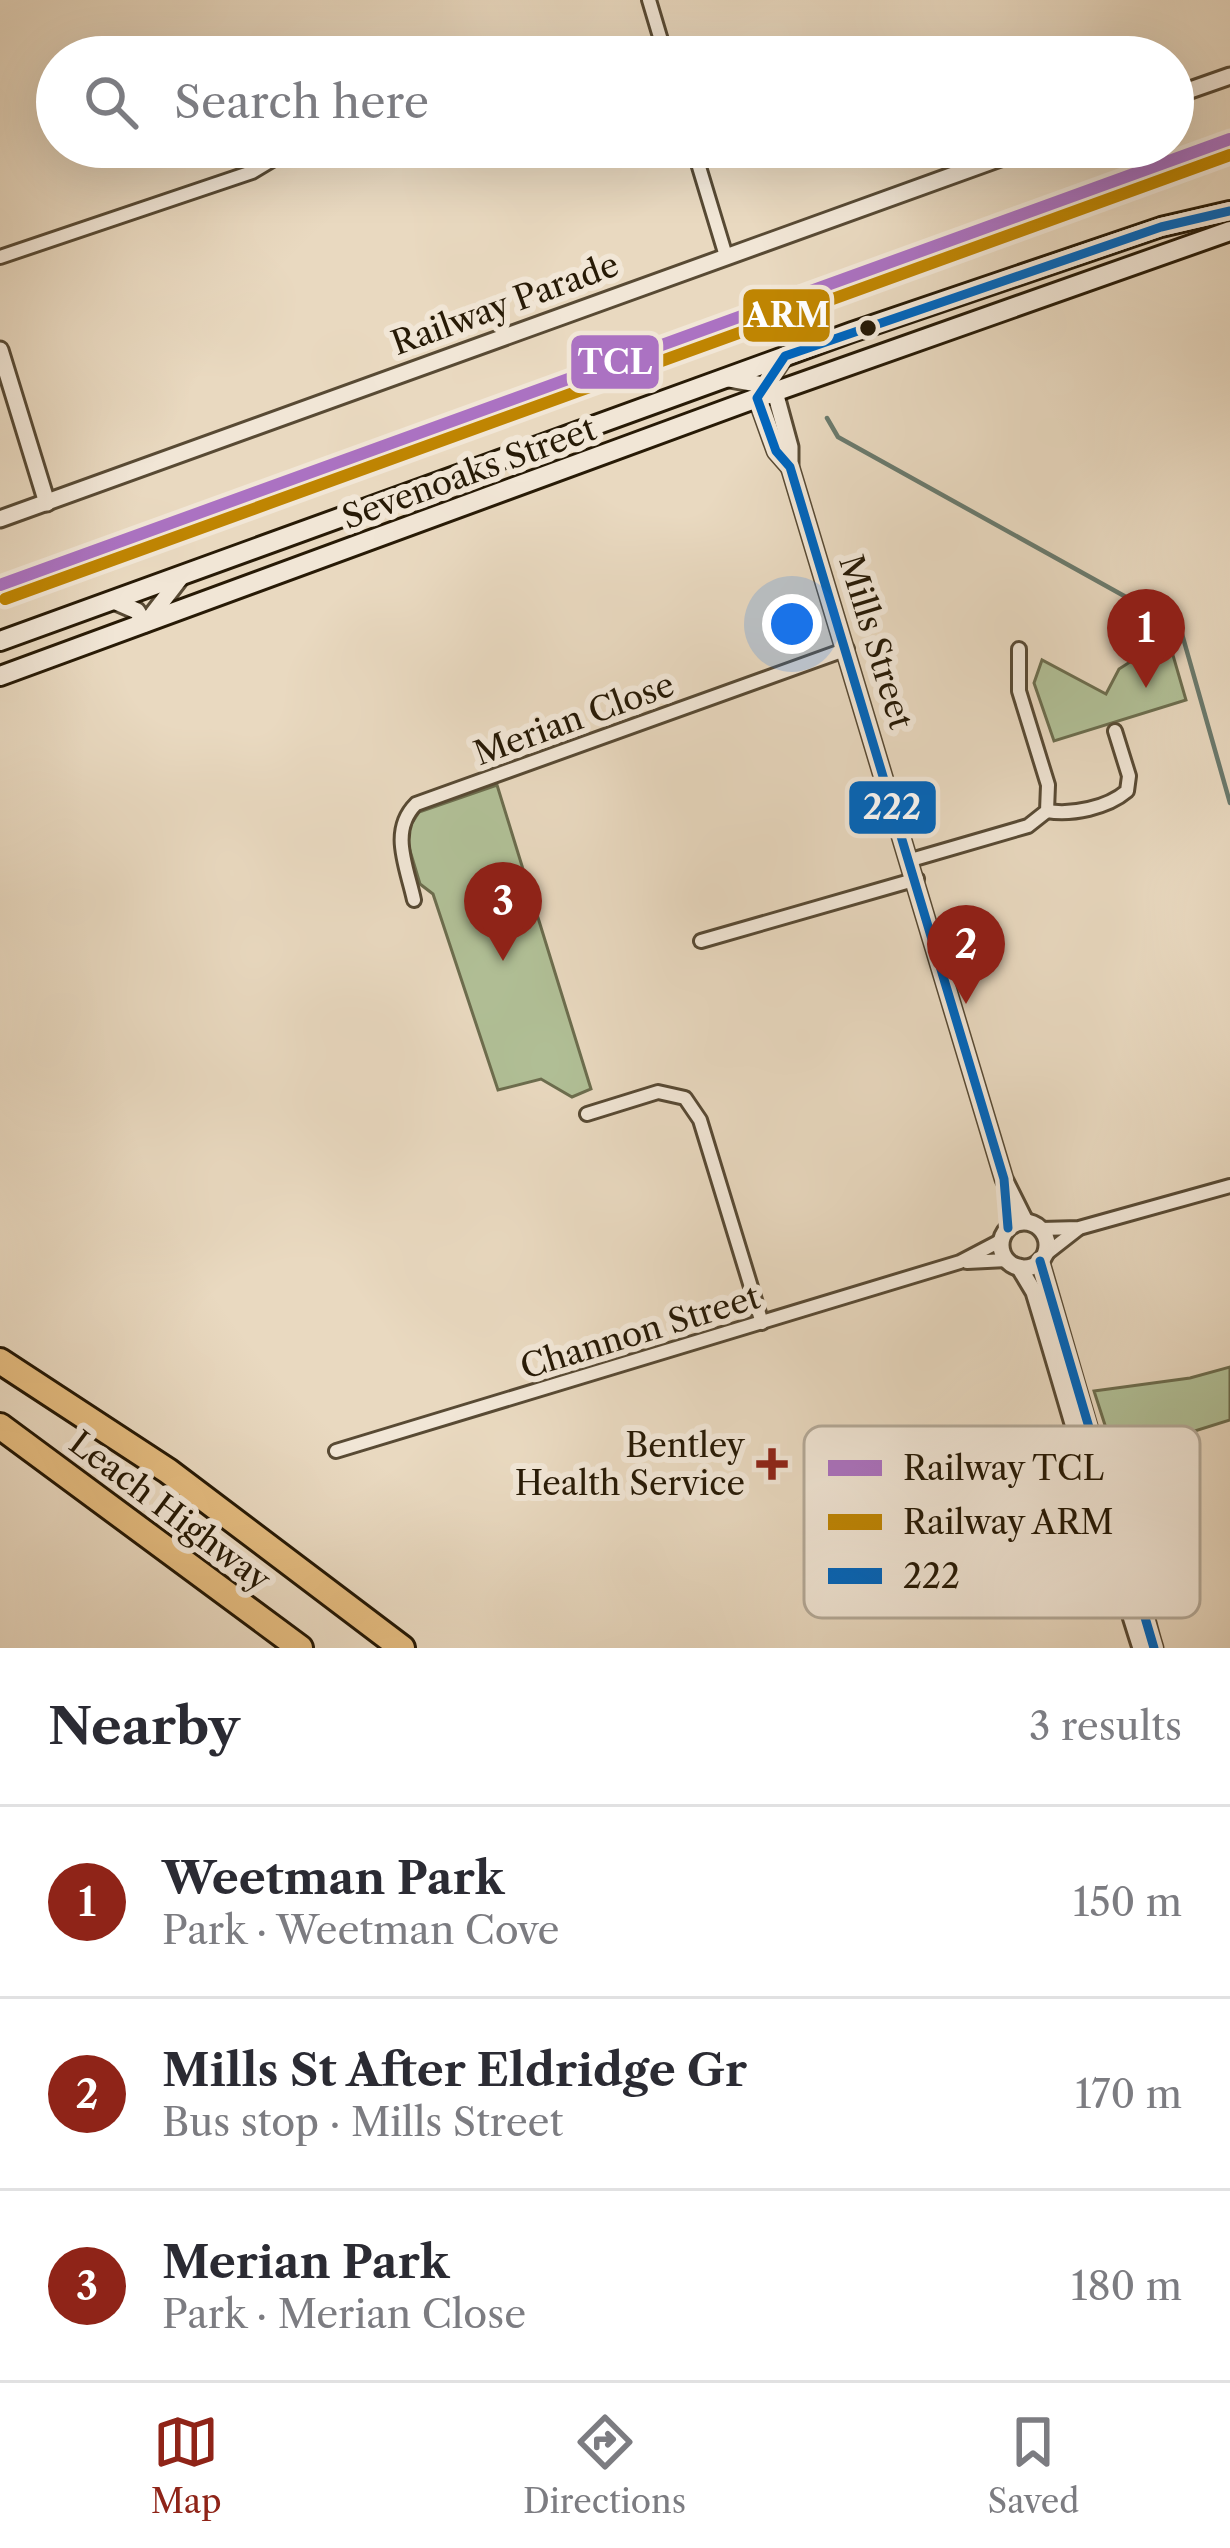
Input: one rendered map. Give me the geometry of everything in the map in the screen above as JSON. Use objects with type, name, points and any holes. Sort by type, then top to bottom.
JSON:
[{"type":"highway","points":[[0,1343],[402,1648]]},
{"type":"highway","points":[[0,1361],[168,1472],[349,1605]]},
{"type":"highway","name":"Leach Highway","points":[[0,1426],[300,1648]]},
{"type":"main road","name":"Sevenoaks Street","points":[[0,641],[722,378],[1160,227],[1230,211]]},
{"type":"main road","name":"Sevenoaks Street","points":[[0,676],[765,392],[1230,231]]},
{"type":"street","points":[[649,0],[660,36]]},
{"type":"street","points":[[1194,89],[1230,76]]},
{"type":"street","points":[[0,257],[258,168]]},
{"type":"street","points":[[699,168],[726,256]]},
{"type":"street","name":"Railway Parade","points":[[0,519],[972,168]]},
{"type":"street","points":[[0,350],[47,502]]},
{"type":"street","points":[[722,378],[765,392],[785,356]]},
{"type":"street","name":"Mills Street","points":[[765,392],[790,447],[790,467],[1004,1180],[1005,1234],[1013,1264]]},
{"type":"street","points":[[114,601],[137,611],[145,624],[182,576]]},
{"type":"street","name":"Merian Close","points":[[414,900],[399,833],[405,815],[416,804],[847,649]]},
{"type":"street","points":[[1019,649],[1019,691],[1048,785],[1046,811]]},
{"type":"street","points":[[911,860],[1028,826],[1046,811],[1079,811],[1117,800],[1127,791],[1129,776],[1115,731]]},
{"type":"street","points":[[701,941],[917,879]]},
{"type":"street","points":[[587,1114],[658,1092],[685,1098],[700,1120],[762,1323]]},
{"type":"street","name":"Mills Street","points":[[1004,1180],[1047,1240],[1043,1258]]},
{"type":"street","points":[[1005,1234],[1033,1225],[1079,1228],[1230,1186]]},
{"type":"street","points":[[1075,1426],[1034,1292],[1013,1264],[1043,1258],[1079,1228]]},
{"type":"street","name":"Channon Street","points":[[336,1451],[960,1262],[1005,1234]]},
{"type":"street","points":[[1043,1258],[1089,1426]]},
{"type":"street","name":"Channon Street","points":[[960,1262],[1013,1264]]},
{"type":"street","points":[[1131,1618],[1141,1648]]},
{"type":"street","points":[[1145,1618],[1154,1648]]},
{"type":"green space","points":[[1153,630],[1168,638],[1186,700],[1054,741],[1034,683],[1042,660],[1106,694],[1119,669],[1144,653]]},
{"type":"green space","points":[[497,785],[591,1089],[572,1097],[541,1079],[498,1090],[433,894],[420,884],[405,834],[419,812]]},
{"type":"green space","points":[[1230,1367],[1230,1420],[1200,1429],[1105,1426],[1094,1391],[1190,1378]]},
{"type":"waterway","points":[[773,329],[787,349]]},
{"type":"waterway","points":[[827,418],[838,437],[1180,627],[1230,803]]},
{"type":"rail line","name":"TCL","points":[[1194,152],[1230,139]]},
{"type":"rail line","name":"ARM","points":[[5,599],[1230,155]]},
{"type":"rail line","name":"TCL","points":[[0,585],[1150,168]]},
{"type":"transit line","name":"222","points":[[1008,1228],[1004,1179],[790,467],[776,451],[757,398],[785,356],[1161,227],[1230,211]]},
{"type":"transit line","name":"222","points":[[1040,1261],[1089,1426]]},
{"type":"transit line","name":"222","points":[[1145,1618],[1154,1648]]},
{"type":"place","name":"Weetman Park","points":[[1146,688]]},
{"type":"place","name":"Merian Park","points":[[503,961]]},
{"type":"place","name":"Mills St After Eldridge Gr","points":[[966,1004]]},
{"type":"place","name":"Bentley Health Service","points":[[772,1464]]}]
